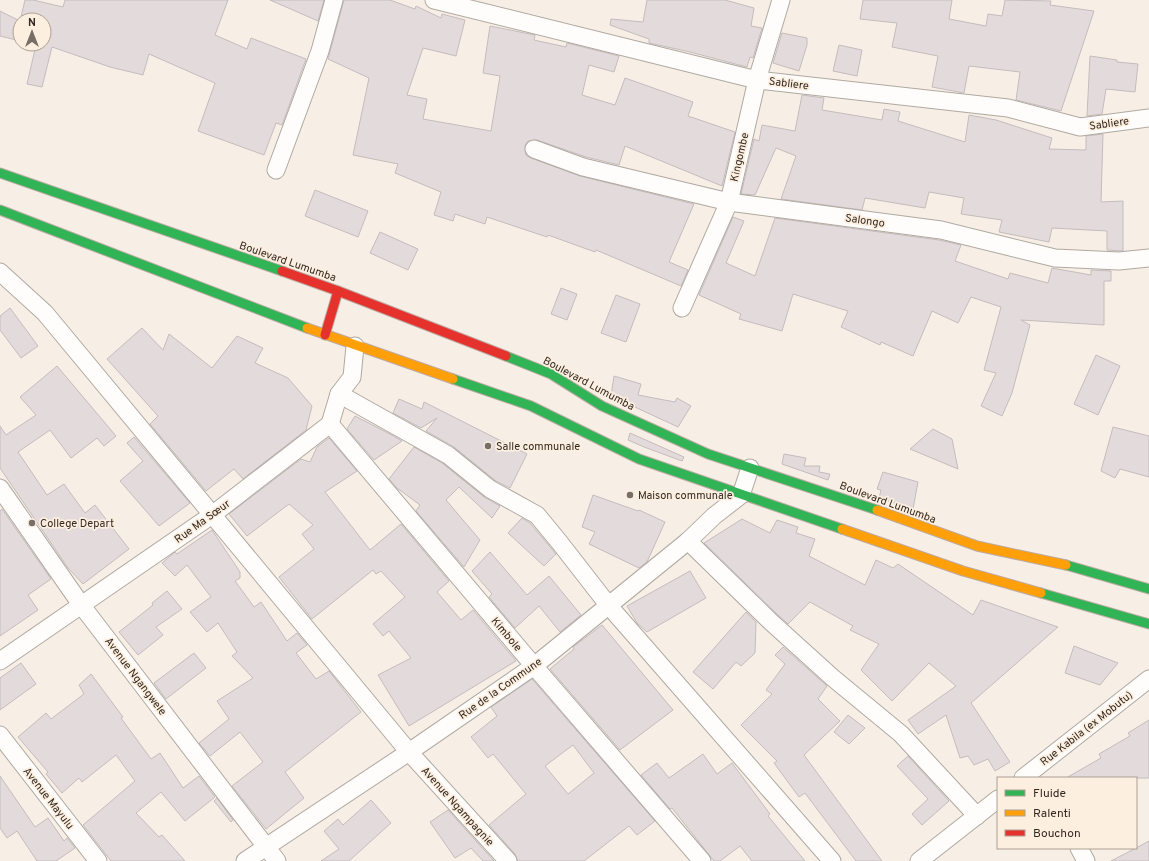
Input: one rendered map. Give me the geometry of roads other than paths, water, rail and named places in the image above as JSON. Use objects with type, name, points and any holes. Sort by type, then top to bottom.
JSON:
[{"type":"highway","name":"Boulevard Lumumba","points":[[0,173],[338,291],[551,374],[602,406],[708,454],[977,546],[1087,570],[1149,588]]},
{"type":"highway","points":[[0,210],[325,335],[531,406],[639,459],[963,570],[1149,624]]},
{"type":"highway","points":[[325,335],[338,291]]},
{"type":"street","points":[[276,170],[320,51],[334,0]]},
{"type":"street","name":"Sabliere","points":[[434,0],[758,80],[1008,108],[1080,127],[1149,118]]},
{"type":"street","name":"Kingombe","points":[[682,308],[729,202],[758,80],[781,0]]},
{"type":"street","name":"Salongo","points":[[534,149],[583,167],[729,202],[942,230],[1055,258],[1119,261],[1149,258]]},
{"type":"street","name":"Avenue Ngampagnie","points":[[0,272],[45,313],[409,752],[508,861]]},
{"type":"street","points":[[330,424],[339,394],[352,377],[355,346]]},
{"type":"street","points":[[339,394],[448,455],[490,489],[537,515],[609,606],[832,861]]},
{"type":"street","name":"Rue Ma Sœur","points":[[0,661],[82,606],[212,515],[330,424]]},
{"type":"street","name":"Kimbole","points":[[330,424],[534,666],[702,861]]},
{"type":"street","points":[[741,495],[750,468]]},
{"type":"street","name":"Avenue Ngangwele","points":[[0,488],[82,606],[277,861]]},
{"type":"street","name":"Rue de la Commune","points":[[244,861],[409,752],[534,666],[688,541],[714,516],[741,495]]},
{"type":"street","points":[[688,541],[771,622],[833,678],[901,734],[977,816]]},
{"type":"street","name":"Rue Kabila (ex Mobutu)","points":[[1033,775],[1149,679]]},
{"type":"street","name":"Avenue Mayulu","points":[[0,735],[98,861]]},
{"type":"street","points":[[919,861],[997,799]]},
{"type":"street","points":[[1080,849],[1086,861]]},
{"type":"place","name":"Salle communale","points":[[488,446]]},
{"type":"place","name":"Maison communale","points":[[630,495]]},
{"type":"place","name":"College Depart","points":[[32,523]]}]
